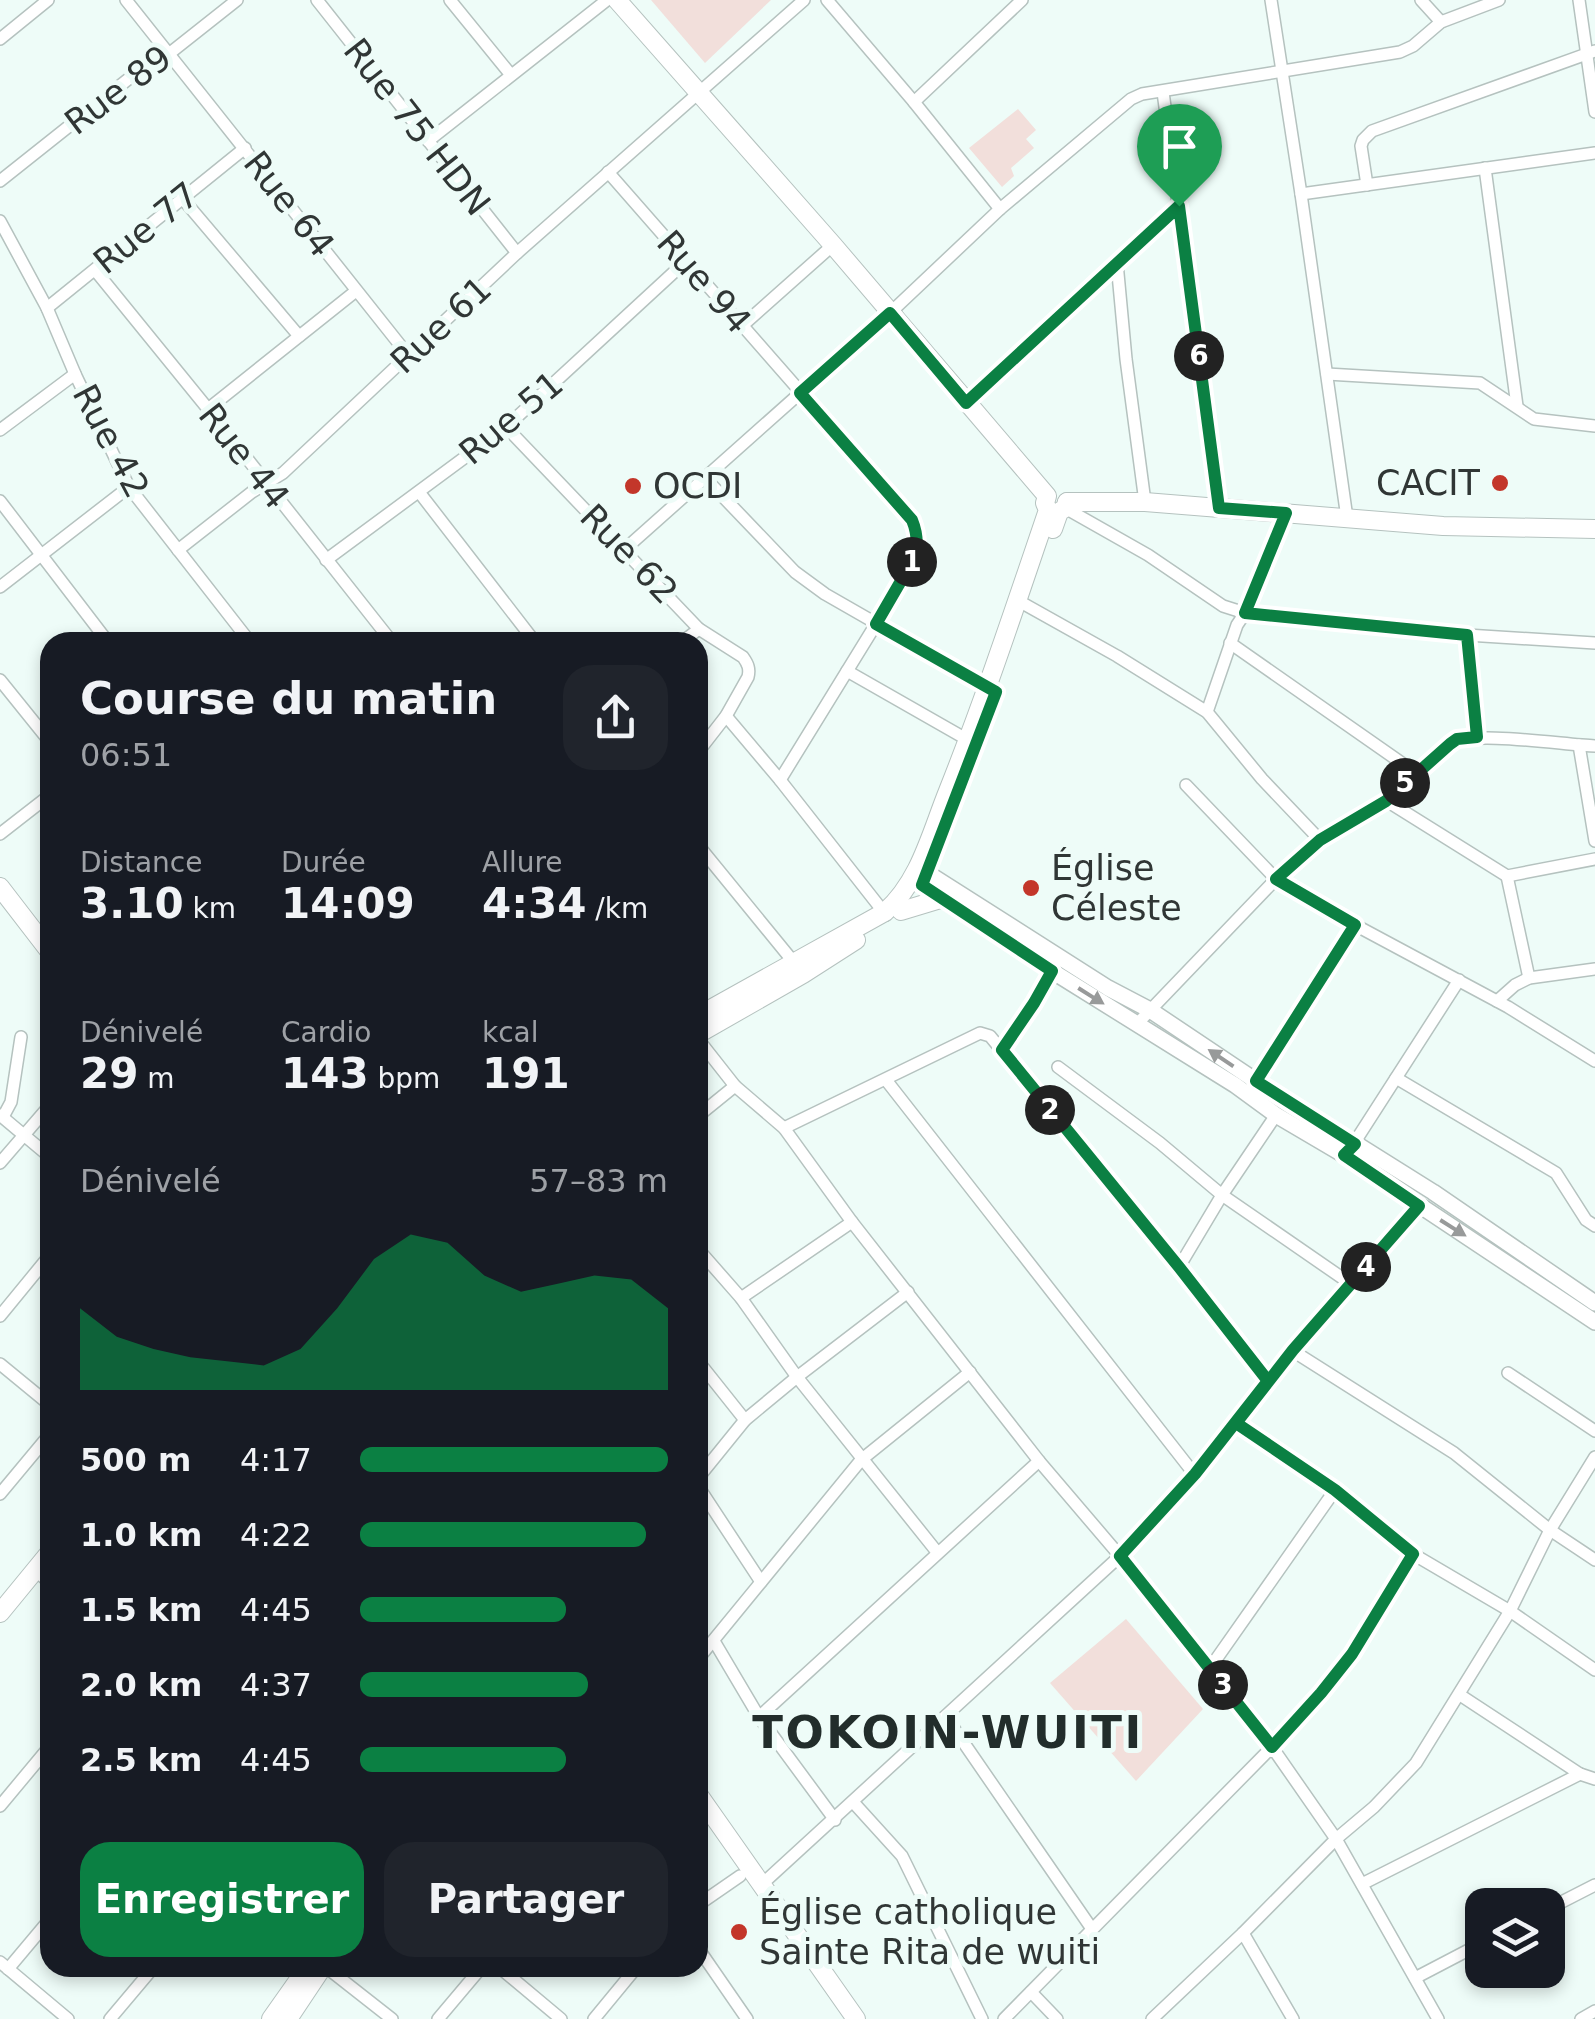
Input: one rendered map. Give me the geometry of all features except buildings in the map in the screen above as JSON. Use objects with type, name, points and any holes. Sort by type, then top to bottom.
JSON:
[{"type":"main road","points":[[618,0],[1057,506]]},
{"type":"main road","points":[[1057,506],[1145,502],[1443,526],[1595,528]]},
{"type":"main road","points":[[892,914],[896,902],[920,876],[1057,506]]},
{"type":"main road","points":[[920,876],[968,740],[992,690]]},
{"type":"main road","points":[[0,873],[40,924]]},
{"type":"main road","points":[[0,887],[40,939]]},
{"type":"main road","points":[[708,1029],[799,968],[892,914],[944,898]]},
{"type":"main road","points":[[708,1011],[799,968]]},
{"type":"main road","points":[[0,1614],[40,1564]]},
{"type":"main road","points":[[708,1809],[856,2019]]},
{"type":"main road","points":[[708,1829],[843,2019]]},
{"type":"main road","points":[[271,2019],[301,1977]]},
{"type":"main road","points":[[288,2019],[318,1977]]},
{"type":"street","points":[[0,39],[48,0]]},
{"type":"street","name":"Rue 64","points":[[126,0],[408,355]]},
{"type":"street","name":"Rue 89","points":[[0,181],[141,69],[170,53],[237,0]]},
{"type":"street","name":"Rue 75 HDN","points":[[318,0],[518,254]]},
{"type":"street","points":[[450,0],[511,75]]},
{"type":"street","points":[[428,142],[607,0]]},
{"type":"street","name":"Rue 61","points":[[178,550],[252,492],[283,473],[608,172],[804,0]]},
{"type":"street","points":[[827,0],[1000,209]]},
{"type":"street","points":[[914,102],[1022,0]]},
{"type":"street","points":[[1271,0],[1347,518]]},
{"type":"street","points":[[1421,0],[1441,22]]},
{"type":"street","points":[[625,549],[890,313],[1000,209],[1118,108],[1142,94],[1400,52],[1441,22],[1499,0]]},
{"type":"street","points":[[1579,0],[1591,53],[1595,112]]},
{"type":"street","points":[[1367,185],[1361,146],[1372,131],[1591,53]]},
{"type":"street","points":[[1163,92],[1219,508]]},
{"type":"street","name":"Rue 77","points":[[47,308],[245,148]]},
{"type":"street","points":[[1301,194],[1595,153]]},
{"type":"street","points":[[1485,168],[1517,406]]},
{"type":"street","name":"Rue 94","points":[[608,172],[912,520],[916,530],[916,555],[780,780]]},
{"type":"street","points":[[182,198],[299,336]]},
{"type":"street","points":[[966,403],[1179,206]]},
{"type":"street","name":"Rue 42","points":[[0,221],[5,244],[47,308],[130,488],[242,632]]},
{"type":"street","points":[[742,326],[832,244]]},
{"type":"street","name":"Rue 51","points":[[326,560],[506,427],[685,262]]},
{"type":"street","points":[[1117,264],[1145,502]]},
{"type":"street","name":"Rue 44","points":[[94,270],[384,632]]},
{"type":"street","points":[[208,409],[356,291]]},
{"type":"street","points":[[0,430],[75,374]]},
{"type":"street","points":[[1327,374],[1480,383],[1534,419],[1595,426]]},
{"type":"street","name":"Rue 62","points":[[506,427],[704,632]]},
{"type":"street","points":[[705,478],[794,572],[824,594],[992,690]]},
{"type":"street","points":[[0,587],[130,488]]},
{"type":"street","points":[[419,492],[527,632]]},
{"type":"street","points":[[0,501],[100,632]]},
{"type":"street","points":[[1057,506],[1148,555],[1223,606],[1245,613],[1595,643]]},
{"type":"street","points":[[1207,712],[1230,642],[1286,513]]},
{"type":"street","points":[[1022,603],[1207,712],[1262,779],[1320,840]]},
{"type":"street","points":[[696,632],[700,629]]},
{"type":"street","name":"Rue 62","points":[[708,635],[742,658],[750,670],[726,716]]},
{"type":"street","points":[[1467,635],[1477,737]]},
{"type":"street","points":[[1230,642],[1416,773]]},
{"type":"street","points":[[847,671],[968,740]]},
{"type":"street","points":[[0,680],[40,730]]},
{"type":"street","points":[[708,739],[726,716],[892,914]]},
{"type":"street","points":[[1137,1024],[1276,879],[1320,840],[1386,801],[1457,739],[1477,737],[1595,746]]},
{"type":"street","points":[[1578,746],[1595,841]]},
{"type":"street","points":[[1186,785],[1276,879],[1497,1001],[1595,1061]]},
{"type":"street","points":[[1386,801],[1507,876],[1595,860]]},
{"type":"street","points":[[0,834],[40,803]]},
{"type":"street","points":[[708,857],[799,968]]},
{"type":"street","points":[[920,876],[944,898],[1052,971],[1276,1115],[1433,1192],[1595,1303]]},
{"type":"street","points":[[920,876],[1150,1010],[1350,1149],[1419,1206],[1595,1322]]},
{"type":"street","points":[[1507,876],[1529,978]]},
{"type":"street","points":[[1256,1081],[1355,925]]},
{"type":"street","points":[[1497,1001],[1529,978],[1595,969]]},
{"type":"street","points":[[1002,1050],[1052,971]]},
{"type":"street","points":[[1350,1149],[1460,980]]},
{"type":"street","points":[[784,1128],[980,1033],[990,1036],[1268,1381]]},
{"type":"street","points":[[21,1037],[11,1102],[1,1116],[40,1149]]},
{"type":"street","points":[[708,1050],[735,1086],[784,1128],[852,1222],[1039,1461],[1272,1747],[1336,1839],[1438,2019]]},
{"type":"street","points":[[1058,1067],[1222,1195],[1351,1284]]},
{"type":"street","points":[[1396,1078],[1556,1174],[1586,1220],[1595,1226]]},
{"type":"street","points":[[886,1080],[1195,1474]]},
{"type":"street","points":[[708,1108],[735,1086]]},
{"type":"street","points":[[1179,1267],[1276,1115]]},
{"type":"street","points":[[0,1163],[40,1116]]},
{"type":"street","points":[[760,1886],[1120,1556],[1195,1474],[1293,1350],[1419,1206]]},
{"type":"street","points":[[741,1298],[852,1222]]},
{"type":"street","points":[[708,1260],[937,1552]]},
{"type":"street","points":[[0,1316],[40,1267]]},
{"type":"street","points":[[708,1469],[745,1420],[908,1292]]},
{"type":"street","points":[[1293,1350],[1454,1454],[1550,1530],[1595,1560]]},
{"type":"street","points":[[0,1364],[40,1397]]},
{"type":"street","points":[[708,1648],[862,1460],[970,1372]]},
{"type":"street","points":[[1508,1372],[1595,1431]]},
{"type":"street","points":[[708,1374],[745,1420]]},
{"type":"street","points":[[1236,1423],[1335,1490],[1413,1554],[1510,1611],[1595,1670]]},
{"type":"street","points":[[0,1494],[40,1446]]},
{"type":"street","points":[[1152,2019],[1167,2014],[1336,1839],[1416,1763],[1510,1611],[1550,1530],[1595,1457]]},
{"type":"street","points":[[759,1717],[1039,1461]]},
{"type":"street","points":[[1210,1668],[1335,1490]]},
{"type":"street","points":[[708,1498],[760,1582]]},
{"type":"street","points":[[1004,2019],[1321,1693],[1352,1654],[1413,1554]]},
{"type":"street","points":[[35,1570],[40,1574]]},
{"type":"street","points":[[714,1641],[759,1717],[835,1820]]},
{"type":"street","points":[[1460,1695],[1580,1774],[1595,1779]]},
{"type":"street","points":[[946,1718],[1092,1929]]},
{"type":"street","points":[[0,1806],[40,1758]]},
{"type":"street","points":[[1362,1884],[1580,1774]]},
{"type":"street","points":[[853,1802],[902,1856],[982,2019]]},
{"type":"street","points":[[708,1897],[740,1876]]},
{"type":"street","points":[[1565,1900],[1595,1884]]},
{"type":"street","points":[[40,1928],[4,1966],[68,2019]]},
{"type":"street","points":[[1243,1933],[1293,2019]]},
{"type":"street","points":[[1415,1978],[1465,1952]]},
{"type":"street","points":[[708,1964],[740,2016]]},
{"type":"street","points":[[110,2019],[145,1977]]},
{"type":"street","points":[[337,1977],[392,2019]]},
{"type":"street","points":[[438,2019],[473,1977]]},
{"type":"street","points":[[511,1977],[561,2019]]},
{"type":"street","points":[[594,2019],[629,1977]]},
{"type":"street","points":[[1031,1992],[1058,2019]]},
{"type":"street","points":[[1581,2019],[1595,2011]]},
{"type":"shaded area","points":[[651,0],[771,0],[705,63]]},
{"type":"shaded area","points":[[1018,109],[1036,130],[1026,139],[1034,148],[1011,168],[1014,176],[1002,187],[969,148]]},
{"type":"shaded area","points":[[1126,1619],[1203,1709],[1136,1781],[1050,1683]]},
{"type":"place","name":"CACIT","points":[[1500,483]]},
{"type":"place","name":"OCDI","points":[[633,486]]},
{"type":"place","name":"Église Céleste","points":[[1031,888]]},
{"type":"place","name":"Église catholique Sainte Rita de wuiti","points":[[739,1932]]},
{"type":"district","name":"TOKOIN-WUITI","points":[[948,1732]]},
{"type":"route","points":[[1179,206],[1219,508],[1286,513],[1245,613],[1467,635],[1477,737],[1457,739],[1386,801],[1320,840],[1276,879],[1355,925],[1256,1081],[1355,1144],[1344,1155],[1419,1206],[1293,1350],[1236,1423],[1335,1490],[1413,1554],[1352,1654],[1272,1747],[1120,1556],[1195,1474],[1268,1381],[1002,1050],[1052,971],[922,885],[996,692],[876,624],[916,555],[916,530],[912,520],[800,393],[890,313],[966,403],[1179,206]]}]
